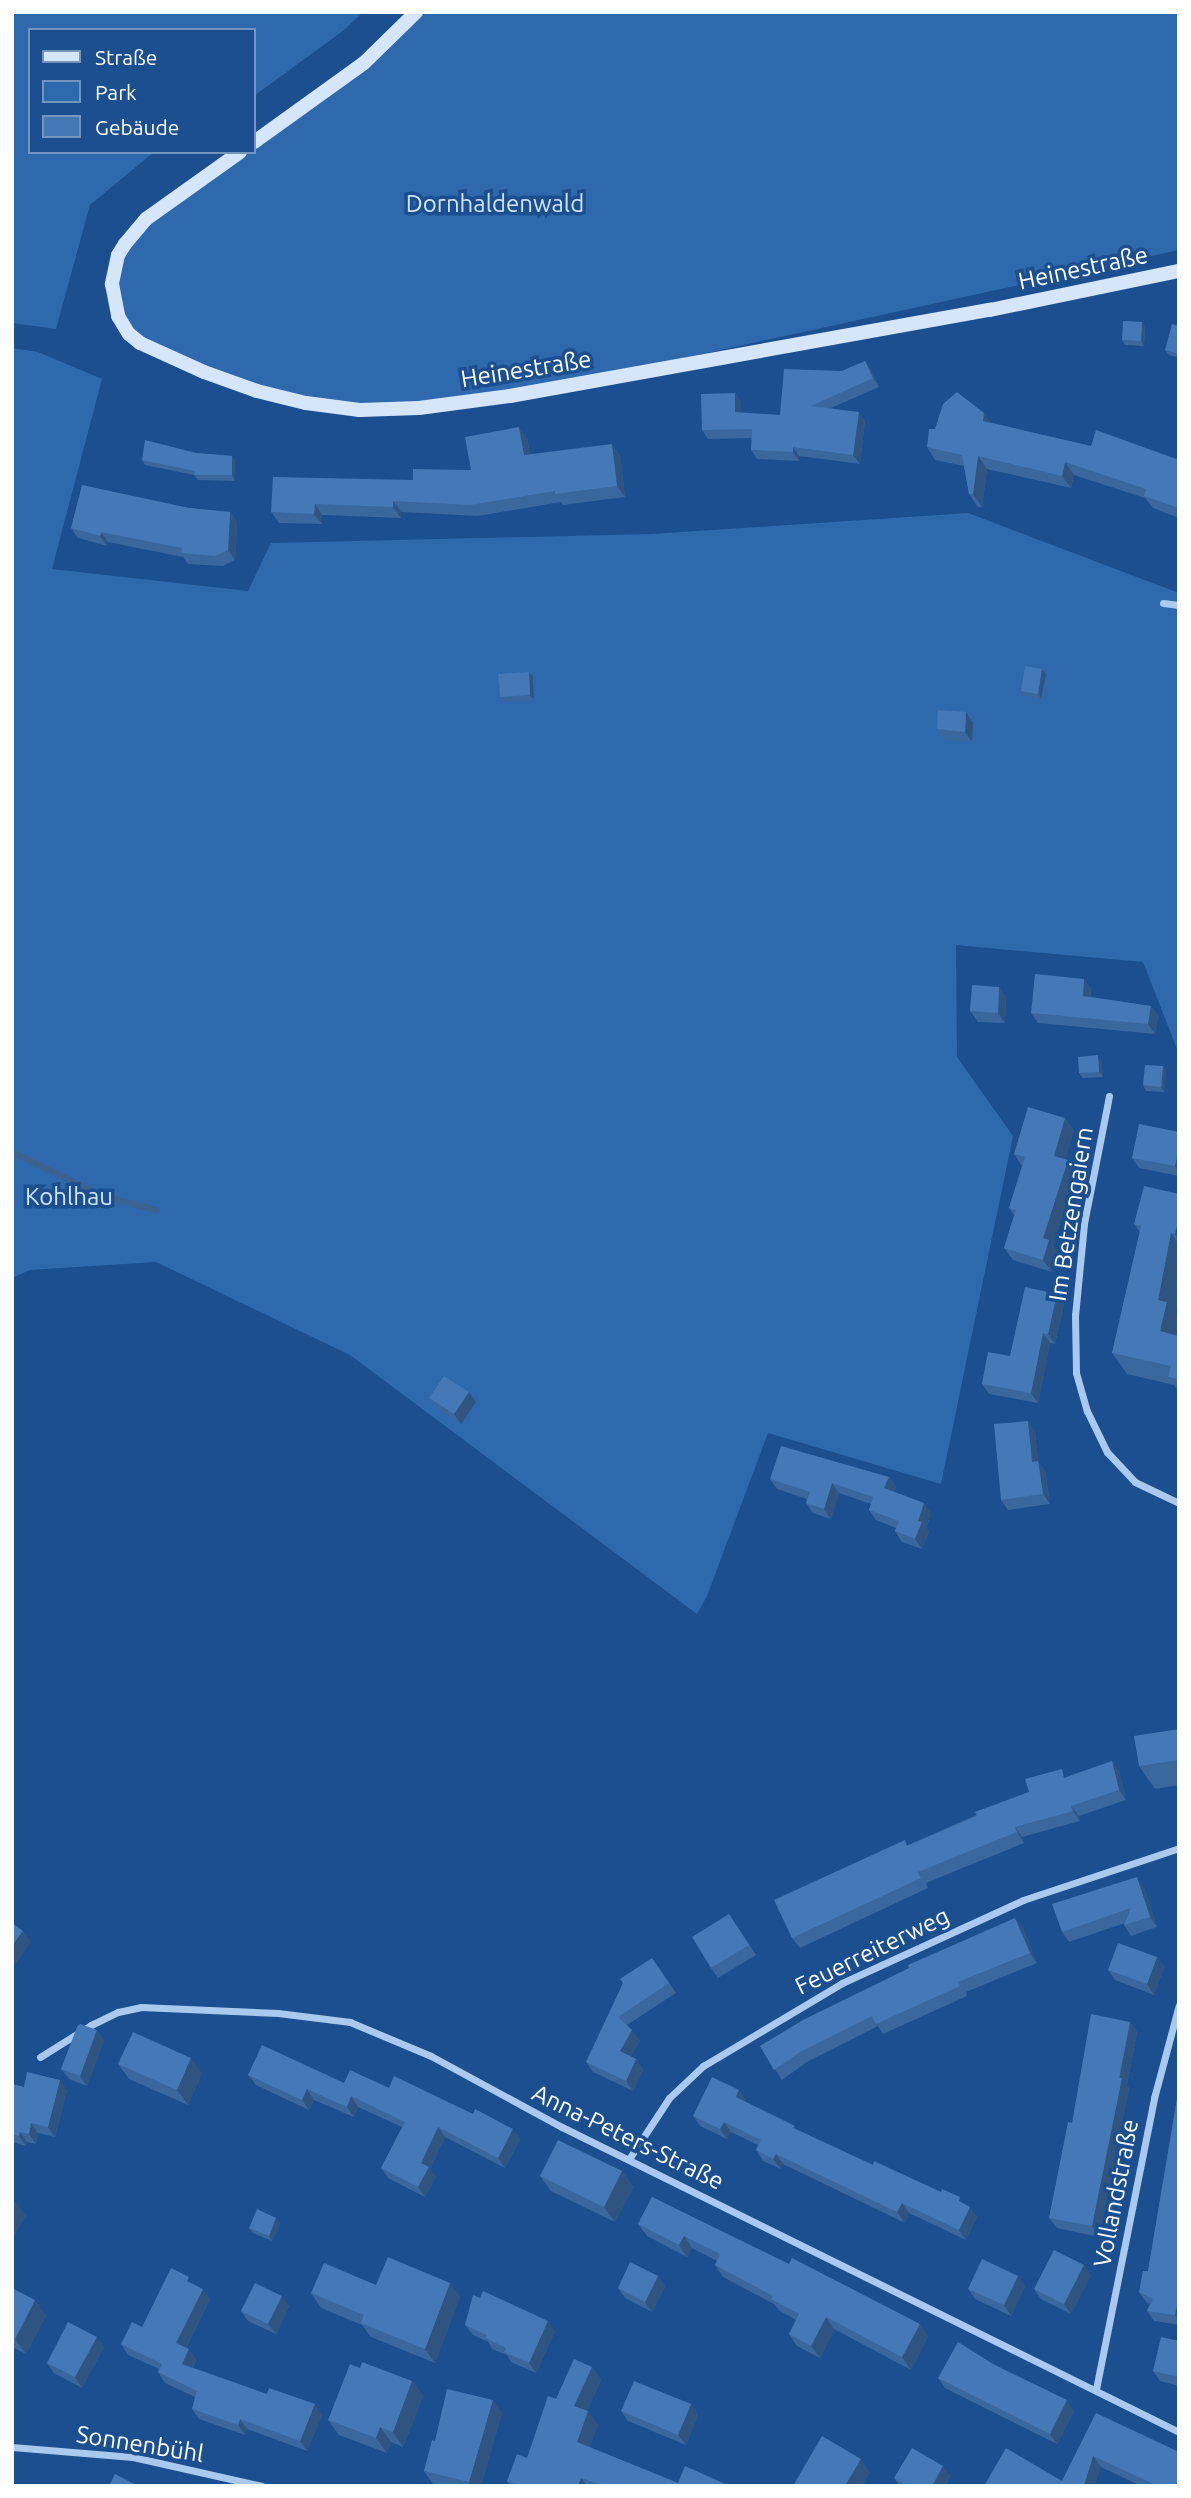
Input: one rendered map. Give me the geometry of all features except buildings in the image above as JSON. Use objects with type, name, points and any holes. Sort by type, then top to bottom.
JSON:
[{"type":"main road","points":[[256,141],[364,63],[416,12]]},
{"type":"main road","name":"Heinestraße","points":[[237,154],[146,219],[129,238],[118,255],[113,284],[118,316],[129,334],[140,343],[204,372],[282,397],[360,410],[419,408],[510,396],[990,310],[1179,271]]},
{"type":"street","points":[[1163,603],[1179,605]]},
{"type":"street","name":"Im Betzengaiern","points":[[1109,1096],[1084,1224],[1075,1315],[1076,1373],[1087,1411],[1107,1452],[1135,1482],[1179,1503]]},
{"type":"street","name":"Feuerreiterweg","points":[[629,2159],[668,2098],[703,2066],[842,1983],[1023,1900],[1179,1848]]},
{"type":"street","name":"Vollandstraße","points":[[1096,2389],[1154,2098],[1179,2006]]},
{"type":"street","name":"Anna-Peters-Straße","points":[[40,2057],[91,2025],[118,2012],[141,2007],[321,2017],[350,2022],[398,2041],[562,2127],[1179,2432]]},
{"type":"street","name":"Sonnenbühl","points":[[12,2446],[133,2457],[262,2486]]},
{"type":"green space","points":[[12,12],[363,12],[344,30],[256,95],[256,28],[28,28],[28,154],[152,154],[90,205],[56,329],[12,323]]},
{"type":"green space","name":"Dornhaldenwald","points":[[416,12],[1179,12],[1179,250],[510,396],[419,408],[306,403],[156,353],[118,316],[115,302],[125,244],[238,154],[256,154],[256,140]]},
{"type":"green space","name":"Kohlhau","points":[[12,348],[38,352],[102,379],[52,569],[248,591],[271,543],[651,534],[968,513],[1179,593],[1179,1054],[1143,962],[956,945],[957,1057],[1013,1136],[941,1484],[768,1433],[707,1596],[697,1614],[350,1355],[156,1262],[30,1270],[12,1278]]},
{"type":"waterway","points":[[12,1152],[102,1196],[156,1210]]}]
